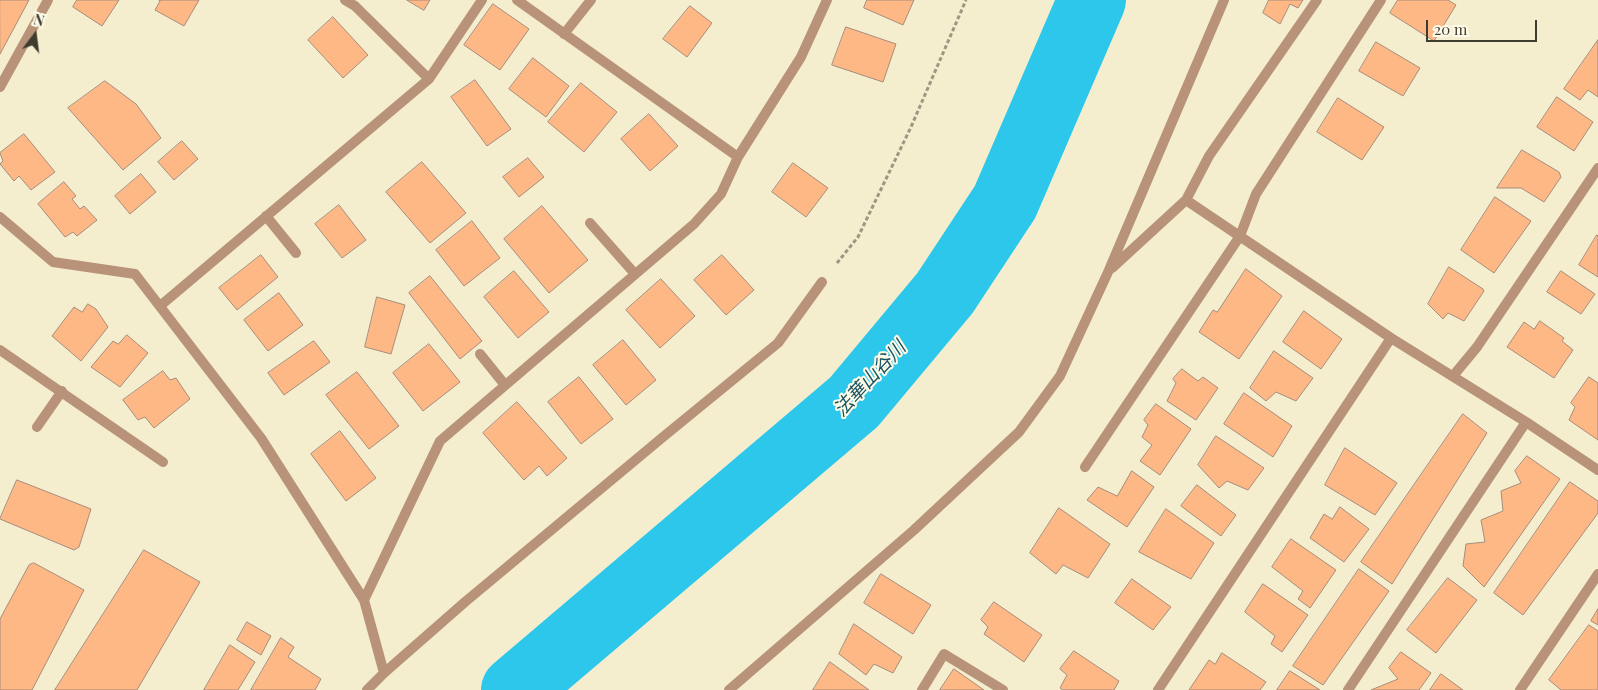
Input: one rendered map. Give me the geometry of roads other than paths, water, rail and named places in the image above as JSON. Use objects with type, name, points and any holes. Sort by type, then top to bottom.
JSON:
[{"type":"street","points":[[0,87],[3,75],[48,0]]},
{"type":"street","points":[[345,0],[355,6],[429,79]]},
{"type":"street","points":[[160,306],[429,79],[482,0]]},
{"type":"street","points":[[517,0],[738,157]]},
{"type":"street","points":[[564,34],[591,0]]},
{"type":"street","points":[[364,600],[440,441],[694,224],[721,194],[738,157],[801,57],[827,0]]},
{"type":"street","points":[[729,690],[914,530],[1019,432],[1060,376],[1109,270],[1224,0]]},
{"type":"street","points":[[1109,270],[1186,200],[1209,156],[1317,0]]},
{"type":"street","points":[[1085,466],[1240,236],[1256,194],[1381,0]]},
{"type":"street","points":[[1453,376],[1477,347],[1598,168]]},
{"type":"street","points":[[1186,200],[1391,338],[1526,422],[1598,470]]},
{"type":"street","points":[[266,216],[296,253]]},
{"type":"street","points":[[0,217],[53,262],[135,274],[261,438],[364,600],[384,672]]},
{"type":"street","points":[[590,222],[635,274]]},
{"type":"street","points":[[367,690],[384,672],[510,564],[778,343],[822,282]]},
{"type":"street","points":[[1158,690],[1391,338]]},
{"type":"street","points":[[0,350],[163,462]]},
{"type":"street","points":[[480,354],[505,385]]},
{"type":"street","points":[[37,427],[62,392]]},
{"type":"street","points":[[1348,690],[1526,422]]},
{"type":"street","points":[[1520,690],[1598,574]]},
{"type":"street","points":[[922,690],[944,654],[1003,690]]},
{"type":"waterway","name":"法華山谷川","points":[[515,690],[854,402],[945,293],[1005,202],[1092,0]]}]
